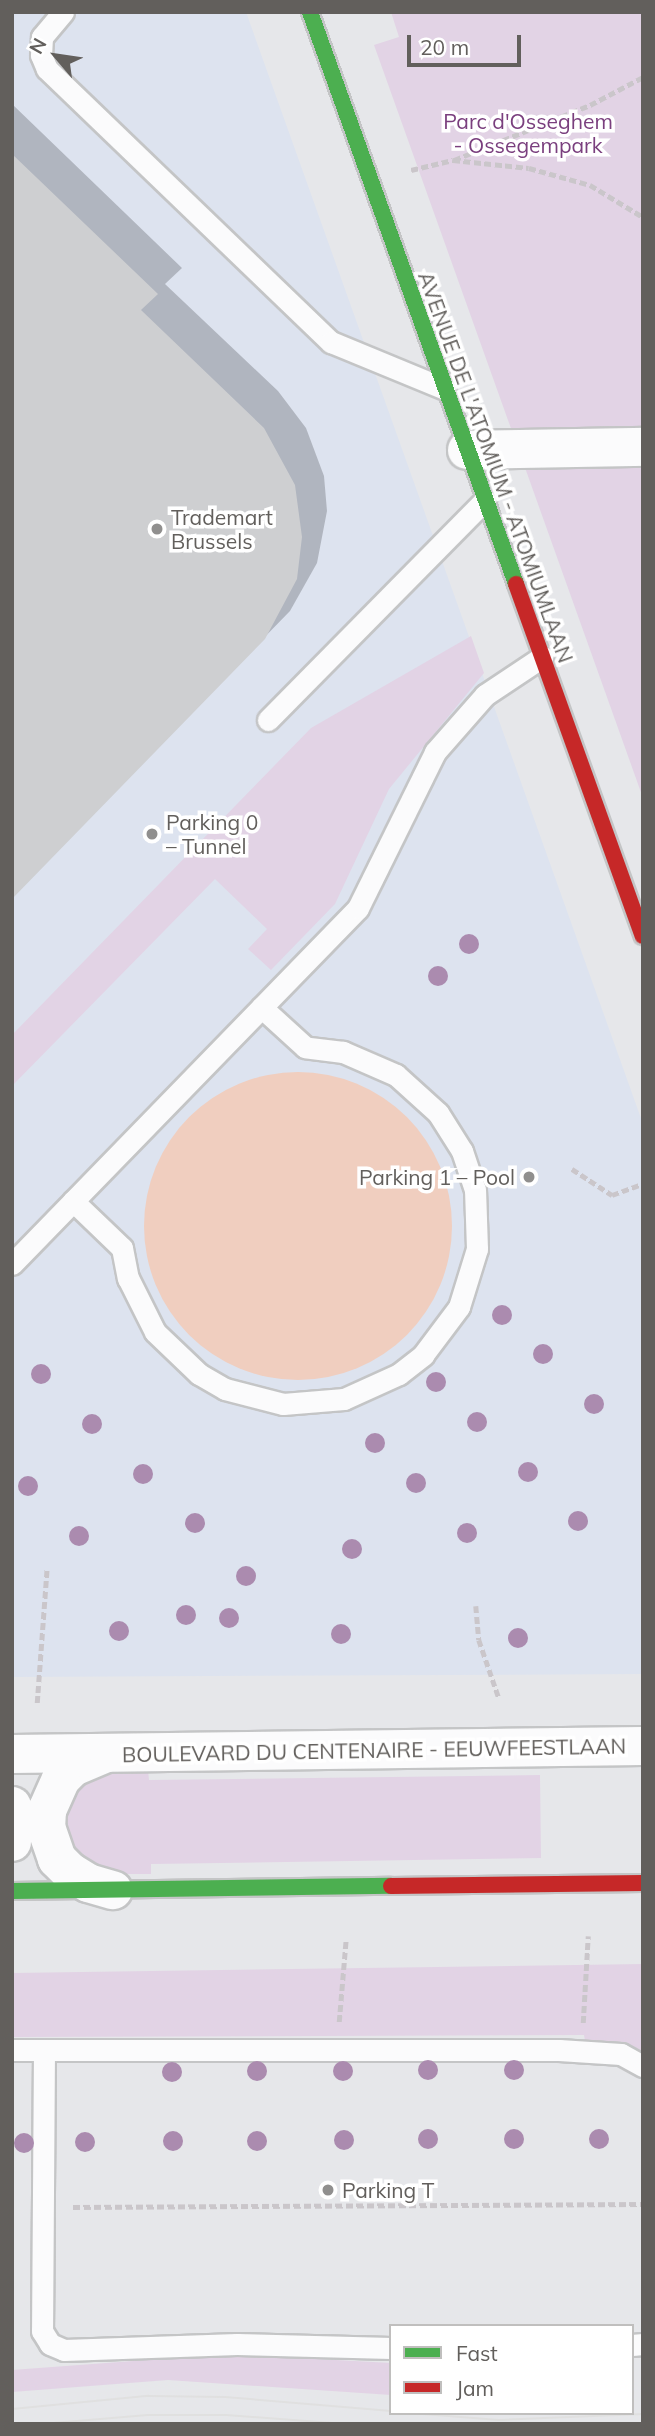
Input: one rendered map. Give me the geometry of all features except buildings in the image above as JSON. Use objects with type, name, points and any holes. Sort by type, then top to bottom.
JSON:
[{"type":"street","name":"AVENUE DE L'ATOMIUM - ATOMIUMLAAN","points":[[310,12],[643,936]]},
{"type":"street","points":[[467,450],[643,447]]},
{"type":"street","name":"BOULEVARD DU CENTENAIRE - EEUWFEESTLAAN","points":[[12,1755],[643,1746]]},
{"type":"street","name":"BOULEVARD DU CENTENAIRE - EEUWFEESTLAAN","points":[[106,1753],[73,1767],[61,1779],[47,1810],[46,1827],[57,1859],[69,1871],[88,1884],[113,1890]]},
{"type":"street","points":[[12,1806],[12,1842]]},
{"type":"street","name":"BOULEVARD DU CENTENAIRE - EEUWFEESTLAAN","points":[[12,1891],[643,1883]]},
{"type":"lane","points":[[63,12],[42,37],[41,55],[47,69],[331,342],[445,389]]},
{"type":"lane","points":[[268,720],[485,500]]},
{"type":"lane","points":[[12,1264],[358,908],[435,752],[485,695],[542,657]]},
{"type":"lane","points":[[73,1201],[122,1248],[128,1278],[155,1332],[199,1374],[225,1389],[268,1403],[344,1399],[399,1374],[423,1355],[459,1307],[477,1249],[475,1190],[455,1137],[419,1092],[396,1075],[343,1052],[305,1047],[261,1007]]},
{"type":"lane","points":[[12,2050],[582,2052],[621,2054],[643,2066]]},
{"type":"lane","points":[[44,2050],[43,2331],[57,2347],[389,2348]]},
{"type":"path","points":[[411,170],[453,160],[590,105],[643,77]]},
{"type":"path","points":[[453,160],[530,168],[572,178],[606,192],[643,217]]},
{"type":"path","points":[[572,1169],[612,1195],[643,1184]]},
{"type":"path","points":[[37,1703],[47,1567]]},
{"type":"path","points":[[476,1606],[479,1640],[499,1698]]},
{"type":"path","points":[[582,2052],[588,1936]]},
{"type":"path","points":[[336,2050],[346,1939]]},
{"type":"path","points":[[43,2207],[643,2204]]},
{"type":"shaded area","points":[[12,12],[246,12],[643,1124],[643,1674],[12,1677]]},
{"type":"shaded area","points":[[298,1072],[328,1075],[357,1084],[384,1098],[407,1117],[426,1140],[440,1167],[449,1196],[452,1226],[449,1256],[440,1285],[426,1312],[407,1335],[384,1354],[357,1368],[328,1377],[298,1380],[268,1377],[239,1368],[212,1354],[189,1335],[170,1312],[156,1285],[147,1256],[144,1226],[147,1196],[156,1167],[170,1140],[189,1117],[212,1098],[239,1084],[268,1075]]},
{"type":"green space","name":"Parc d'Osseghem - Ossegempark","points":[[391,12],[643,12],[643,798],[374,45],[399,37]]},
{"type":"green space","points":[[471,636],[484,673],[389,789],[335,904],[271,970],[248,949],[267,929],[215,879],[12,1086],[12,1035],[311,728]]},
{"type":"green space","points":[[148,1770],[149,1780],[540,1775],[541,1858],[151,1864],[151,1874],[103,1874],[73,1861],[60,1800],[101,1771]]},
{"type":"green space","points":[[643,1964],[643,2054],[626,2042],[585,2041],[584,2035],[12,2037],[12,1973]]},
{"type":"green space","points":[[227,2354],[389,2363],[389,2395],[168,2380],[12,2392],[12,2370]]},
{"type":"tram line","points":[[12,2409],[148,2396],[225,2397],[389,2411]]},
{"type":"tram line","points":[[634,2414],[643,2414]]},
{"type":"tram line","points":[[41,2424],[148,2415],[226,2415],[346,2424]]},
{"type":"tram line","points":[[435,2415],[499,2420],[619,2415]]},
{"type":"traffic: fast","points":[[310,12],[516,584]]},
{"type":"traffic: fast","points":[[12,1891],[391,1886]]},
{"type":"traffic: jam","points":[[516,584],[643,936]]},
{"type":"traffic: jam","points":[[391,1886],[643,1883]]},
{"type":"place","name":"Trademart Brussels","points":[[157,529]]},
{"type":"place","name":"Parking 0 – Tunnel","points":[[152,834]]},
{"type":"place","name":"Parking 1 – Pool","points":[[529,1177]]},
{"type":"place","name":"Parking T","points":[[328,2190]]}]
